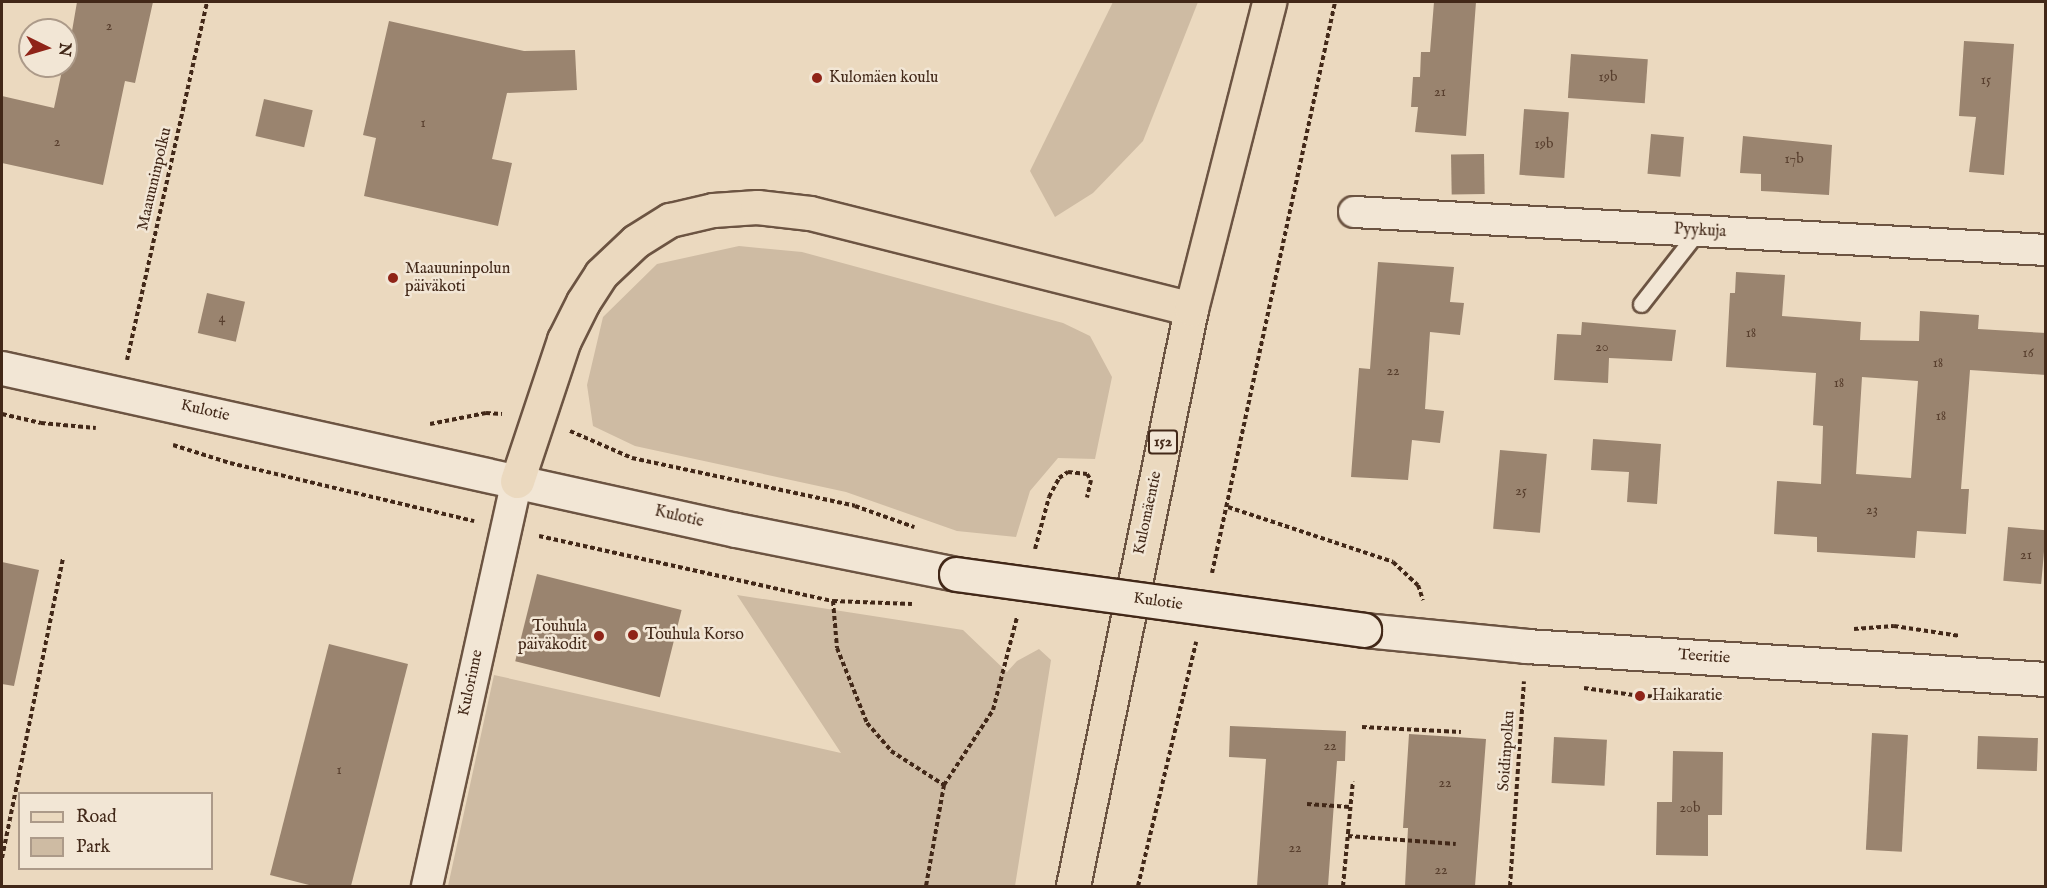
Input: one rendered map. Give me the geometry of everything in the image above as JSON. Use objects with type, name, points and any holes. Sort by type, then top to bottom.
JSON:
[{"type":"main road","name":"Kulomäentie","points":[[1073,886],[1191,309],[1269,2]]},
{"type":"main road","points":[[517,481],[536,416],[564,340],[602,273],[636,241],[670,220],[713,210],[757,207],[810,213],[1191,309]]},
{"type":"street","name":"Pyykuja","points":[[1354,212],[2046,250]]},
{"type":"street","name":"Kulotie","points":[[2,368],[956,574],[1364,630]]},
{"type":"street","name":"Kulorinne","points":[[427,886],[517,481]]},
{"type":"street","name":"Teeritie","points":[[1364,630],[1526,646],[2046,679]]},
{"type":"lane","points":[[1641,304],[1698,231]]},
{"type":"path","name":"Maauuninpolku","points":[[127,361],[207,2]]},
{"type":"path","points":[[1211,576],[1228,507],[1335,2]]},
{"type":"path","points":[[116,358],[135,363]]},
{"type":"path","points":[[419,426],[486,413],[536,416],[632,458],[855,506],[920,529]]},
{"type":"path","points":[[2,414],[41,423],[105,429]]},
{"type":"path","points":[[168,443],[230,463],[505,529],[833,601],[916,604]]},
{"type":"path","points":[[1228,507],[1393,562],[1418,585],[1425,605]]},
{"type":"path","points":[[2,858],[63,559]]},
{"type":"path","points":[[833,601],[837,648],[867,723],[891,752],[944,785],[926,886]]},
{"type":"path","points":[[1138,886],[1198,633]]},
{"type":"path","name":"Soidinpolku","points":[[1510,886],[1526,646]]},
{"type":"path","points":[[1362,727],[1461,732]]},
{"type":"path","points":[[1343,886],[1353,781]]},
{"type":"path","points":[[1307,804],[1350,807]]},
{"type":"path","points":[[1348,836],[1456,844]]},
{"type":"green space","points":[[1113,2],[1198,2],[1143,141],[1093,193],[1055,217],[1030,171]]},
{"type":"green space","points":[[739,246],[802,252],[1063,323],[1090,336],[1112,377],[1095,459],[1058,458],[1030,491],[1016,537],[957,531],[846,492],[635,446],[593,426],[587,385],[603,317],[657,264]]},
{"type":"green space","points":[[737,595],[963,630],[1007,672],[1017,661],[1039,649],[1051,660],[1015,886],[448,886],[494,675],[841,753]]},
{"type":"building","points":[[77,2],[153,2],[135,83],[125,81],[103,185],[2,163],[2,96],[54,108],[60,78],[78,78],[78,18],[74,18]]},
{"type":"building","points":[[1434,2],[1476,2],[1466,136],[1415,132],[1418,107],[1411,107],[1413,77],[1420,77],[1421,52],[1430,52]]},
{"type":"building","points":[[389,21],[524,51],[575,50],[577,90],[507,93],[492,159],[512,163],[498,226],[364,196],[376,138],[363,135]]},
{"type":"building","points":[[1964,41],[2014,44],[2004,175],[1969,172],[1976,117],[1959,116]]},
{"type":"building","points":[[1571,54],[1648,59],[1645,103],[1568,98]]},
{"type":"building","points":[[264,99],[313,110],[304,147],[255,136]]},
{"type":"building","points":[[1524,109],[1569,112],[1564,178],[1519,175]]},
{"type":"building","points":[[1651,134],[1684,137],[1680,177],[1648,174]]},
{"type":"building","points":[[1743,136],[1832,145],[1829,195],[1761,191],[1761,174],[1740,173]]},
{"type":"building","points":[[1484,154],[1485,194],[1452,195],[1451,155]]},
{"type":"building","points":[[1378,262],[1454,267],[1450,302],[1464,303],[1460,335],[1430,332],[1425,409],[1444,411],[1440,443],[1412,440],[1408,480],[1351,477],[1359,368],[1370,369]]},
{"type":"building","points":[[1736,272],[1785,275],[1782,316],[1861,322],[1860,340],[1919,341],[1920,311],[1979,315],[1978,329],[2046,333],[2046,375],[1970,370],[1961,489],[1969,489],[1966,534],[1917,531],[1915,558],[1817,552],[1817,537],[1774,534],[1777,481],[1821,484],[1823,426],[1813,425],[1816,373],[1726,367],[1730,293],[1735,293]],"holes":[[[1862,377],[1918,381],[1911,478],[1856,474]]]},
{"type":"building","points":[[207,293],[245,302],[236,342],[198,333]]},
{"type":"building","points":[[1582,322],[1676,330],[1672,361],[1609,358],[1608,383],[1554,380],[1557,334],[1581,335]]},
{"type":"building","points":[[1593,439],[1661,444],[1657,504],[1627,502],[1629,472],[1591,470]]},
{"type":"building","points":[[1500,450],[1547,454],[1540,533],[1493,529]]},
{"type":"building","points":[[2008,527],[2046,530],[2041,584],[2003,581]]},
{"type":"building","points":[[2,562],[39,570],[14,686],[2,684]]},
{"type":"building","name":"Touhula päiväkodit","points":[[537,574],[682,610],[660,697],[515,661]]},
{"type":"building","points":[[329,644],[408,664],[351,886],[313,886],[270,875]]},
{"type":"building","points":[[1230,726],[1346,731],[1345,761],[1337,761],[1328,886],[1257,886],[1266,759],[1229,757]]},
{"type":"building","points":[[1872,733],[1908,735],[1902,852],[1866,850]]},
{"type":"building","points":[[1409,734],[1486,739],[1475,886],[1405,886],[1408,828],[1403,828]]},
{"type":"building","points":[[1978,736],[2038,738],[2037,771],[1977,769]]},
{"type":"building","points":[[1554,737],[1607,740],[1605,786],[1552,783]]},
{"type":"building","points":[[1673,751],[1723,752],[1722,815],[1708,815],[1708,856],[1656,855],[1657,802],[1672,802]]},
{"type":"place","name":"Kulomäen koulu","points":[[817,78]]},
{"type":"place","name":"Maauuninpolun päiväkoti","points":[[393,278]]},
{"type":"place","name":"Touhula Korso","points":[[633,635]]},
{"type":"place","name":"Touhula päiväkodit","points":[[599,636]]},
{"type":"place","name":"Haikaratie","points":[[1640,696]]}]
